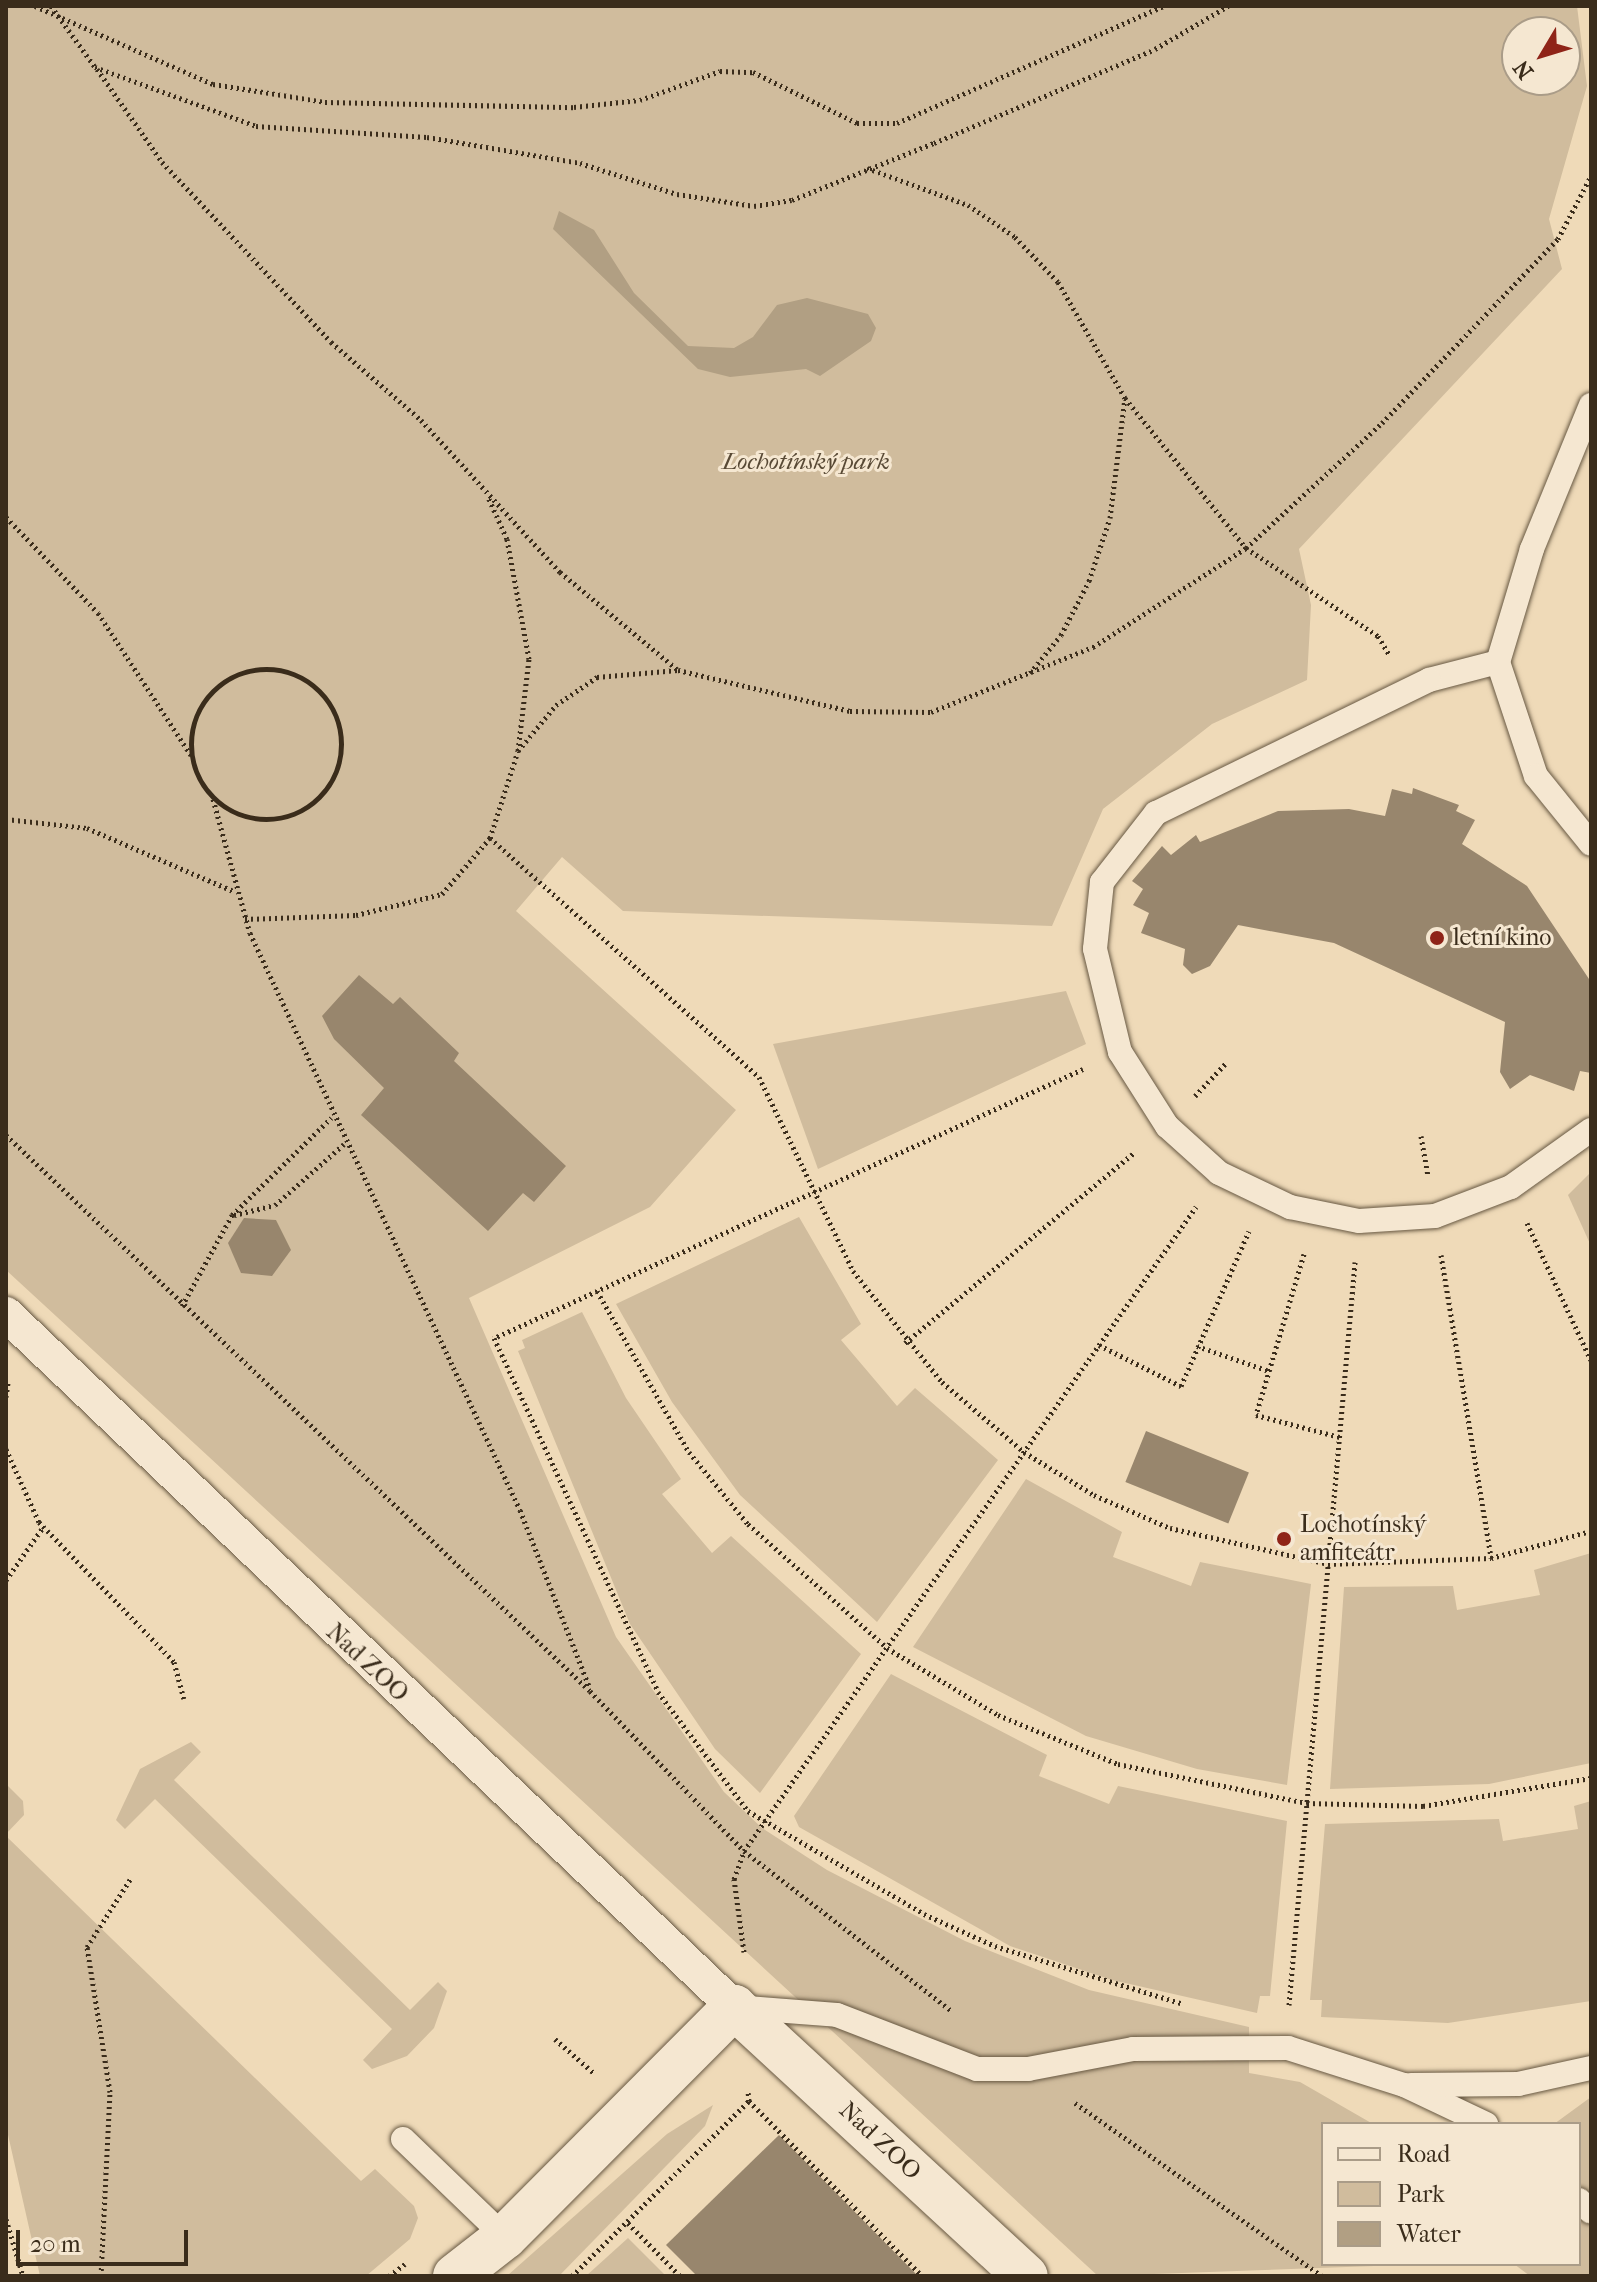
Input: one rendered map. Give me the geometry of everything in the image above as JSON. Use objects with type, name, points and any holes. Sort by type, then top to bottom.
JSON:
[{"type":"street","name":"Nad ZOO","points":[[6,1314],[734,2007],[1026,2276]]},
{"type":"street","points":[[455,2276],[505,2237],[734,2007]]},
{"type":"lane","points":[[1591,405],[1532,549],[1498,662],[1536,776],[1591,844]]},
{"type":"lane","points":[[1498,662],[1410,689],[1156,813],[1121,851],[1102,882],[1095,936],[1120,1052],[1140,1091],[1191,1151],[1264,1198],[1316,1215],[1359,1221],[1435,1216],[1511,1187],[1591,1130]]},
{"type":"lane","points":[[734,2007],[837,2015],[977,2069],[1028,2069],[1133,2049],[1288,2048],[1404,2085],[1482,2122]]},
{"type":"lane","points":[[1404,2085],[1518,2084],[1591,2068]]},
{"type":"lane","points":[[403,2139],[505,2237]]},
{"type":"path","points":[[35,6],[213,84],[325,102],[574,107],[640,100],[720,71],[753,72],[857,123],[897,123],[1164,6]]},
{"type":"path","points":[[51,6],[162,162],[331,342],[421,420],[571,582],[678,670]]},
{"type":"path","points":[[95,67],[256,126],[427,137],[580,163],[677,194],[754,206],[792,200],[1155,49],[1228,6]]},
{"type":"path","points":[[864,168],[930,187],[1015,237],[1058,282],[1125,398],[1246,548],[1378,636],[1410,689]]},
{"type":"path","points":[[518,751],[556,705],[597,677],[678,670],[850,711],[931,712],[1093,647],[1246,548],[1382,423],[1558,239],[1591,176]]},
{"type":"path","points":[[1027,676],[1061,635],[1089,581],[1110,518],[1125,398]]},
{"type":"path","points":[[245,919],[356,915],[442,894],[490,838],[518,751],[529,659],[507,539],[484,488]]},
{"type":"path","points":[[6,517],[98,613],[191,755],[213,799],[234,891],[245,919],[331,1118],[520,1510],[590,1691]]},
{"type":"path","points":[[191,755],[200,706],[239,673],[288,671],[328,701],[339,724],[339,761],[323,794],[305,809],[257,819],[213,799]]},
{"type":"path","points":[[6,819],[87,828],[234,891]]},
{"type":"path","points":[[490,838],[759,1077],[812,1192],[853,1271],[905,1343],[1024,1452],[1094,1495],[1170,1528],[1328,1564],[1491,1558],[1591,1531]]},
{"type":"path","points":[[1094,1064],[494,1338],[658,1692],[724,1786],[766,1823],[995,1946],[1063,1973],[1191,2005]]},
{"type":"path","points":[[182,1307],[232,1215],[331,1118]]},
{"type":"path","points":[[6,1135],[182,1307],[590,1691],[744,1851],[966,2022]]},
{"type":"path","points":[[232,1215],[275,1205],[344,1144]]},
{"type":"path","points":[[905,1343],[1143,1146]]},
{"type":"path","points":[[734,2007],[744,1970],[734,1879],[744,1851],[1202,1198]]},
{"type":"path","points":[[1526,1220],[1591,1360]]},
{"type":"path","points":[[1099,1345],[1181,1386],[1252,1225]]},
{"type":"path","points":[[1307,1245],[1256,1415],[1340,1437]]},
{"type":"path","points":[[1440,1249],[1491,1558]]},
{"type":"path","points":[[1288,2015],[1356,1253]]},
{"type":"path","points":[[597,1291],[689,1452],[814,1591],[887,1648],[1057,1742],[1180,1782],[1307,1803],[1423,1806],[1591,1778]]},
{"type":"path","points":[[1197,1346],[1269,1371]]},
{"type":"path","points":[[6,1449],[20,1491],[44,1526],[174,1662],[184,1699]]},
{"type":"path","points":[[6,1580],[44,1526]]},
{"type":"path","points":[[101,2276],[110,2092],[87,1947],[131,1878]]},
{"type":"path","points":[[555,2039],[599,2078]]},
{"type":"path","points":[[1028,2069],[1322,2276]]},
{"type":"path","points":[[747,2085],[749,2101],[922,2276]]},
{"type":"path","points":[[572,2276],[749,2101]]},
{"type":"path","points":[[6,2219],[23,2276]]},
{"type":"path","points":[[628,2223],[680,2276]]},
{"type":"green space","name":"Lochotínský park","points":[[6,6],[1577,6],[1578,16],[1501,16],[1501,96],[1581,96],[1581,38],[1587,86],[1549,219],[1562,269],[1299,549],[1311,605],[1307,680],[1212,724],[1103,809],[1052,926],[623,911],[562,857],[516,911],[736,1110],[650,1207],[469,1298],[616,1637],[724,1792],[762,1828],[827,1870],[965,1941],[1089,1990],[1249,2027],[1249,2073],[1300,2082],[1370,2122],[1321,2122],[1321,2266],[1375,2266],[1098,2276],[6,1270]]},
{"type":"green space","points":[[1066,991],[1086,1044],[818,1169],[773,1044]]},
{"type":"green space","points":[[1591,1172],[1591,1246],[1568,1195]]},
{"type":"green space","points":[[799,1217],[861,1324],[841,1340],[897,1406],[915,1388],[998,1460],[877,1622],[740,1495],[672,1402],[616,1304]]},
{"type":"green space","points":[[582,1312],[626,1398],[681,1479],[662,1494],[712,1553],[731,1536],[861,1654],[760,1793],[715,1749],[630,1624],[518,1351],[525,1348],[522,1340]]},
{"type":"green space","points":[[1026,1479],[1122,1532],[1113,1557],[1191,1586],[1200,1562],[1311,1584],[1287,1785],[1197,1769],[1086,1736],[913,1647]]},
{"type":"green space","points":[[1591,1553],[1591,1763],[1489,1784],[1330,1789],[1344,1587],[1453,1586],[1457,1610],[1540,1595],[1534,1570]]},
{"type":"green space","points":[[891,1674],[1047,1755],[1039,1776],[1109,1804],[1118,1786],[1287,1821],[1270,1996],[1260,1996],[1257,2013],[1112,1980],[1010,1946],[799,1827],[794,1816]]},
{"type":"green space","points":[[191,1742],[201,1752],[174,1780],[410,2010],[438,1982],[447,1991],[434,2028],[407,2056],[372,2069],[363,2060],[392,2029],[155,1799],[125,1829],[116,1820],[140,1769]]},
{"type":"green space","points":[[6,1784],[23,1801],[24,1815],[6,1834]]},
{"type":"green space","points":[[1591,1801],[1591,2001],[1448,2023],[1321,2017],[1322,2000],[1310,2000],[1325,1824],[1499,1819],[1503,1841],[1578,1829],[1574,1806]]},
{"type":"green space","points":[[6,1836],[361,2181],[375,2169],[414,2206],[418,2218],[410,2239],[366,2276],[40,2276],[6,2126]]},
{"type":"green space","points":[[1591,2097],[1591,2276],[1530,2276],[1517,2266],[1581,2266],[1581,2122],[1557,2122]]},
{"type":"green space","points":[[713,2105],[705,2126],[559,2276],[507,2276],[667,2134]]},
{"type":"green space","points":[[628,2238],[666,2276],[586,2276]]},
{"type":"water","points":[[559,211],[594,230],[634,293],[688,346],[734,348],[753,337],[777,305],[807,298],[868,314],[876,328],[871,341],[820,376],[806,369],[730,377],[698,369],[553,229]]},
{"type":"building","name":"letní kino","points":[[1413,788],[1459,805],[1456,811],[1475,820],[1462,844],[1527,886],[1591,982],[1591,1073],[1580,1071],[1574,1091],[1530,1075],[1510,1089],[1500,1072],[1505,1022],[1334,943],[1238,925],[1210,966],[1192,974],[1183,965],[1185,949],[1141,933],[1149,913],[1133,905],[1143,889],[1132,881],[1162,846],[1171,855],[1196,835],[1200,842],[1278,811],[1349,809],[1385,816],[1392,789],[1412,794]]},
{"type":"building","points":[[359,975],[393,1004],[400,997],[459,1053],[454,1061],[566,1166],[534,1202],[523,1193],[488,1231],[361,1115],[384,1088],[334,1039],[322,1016]]},
{"type":"building","points":[[244,1218],[276,1220],[291,1250],[272,1276],[241,1273],[228,1243]]},
{"type":"building","points":[[1146,1431],[1249,1473],[1228,1524],[1125,1482]]},
{"type":"building","points":[[779,2135],[918,2276],[697,2276],[666,2245]]},
{"type":"place","name":"letní kino","points":[[1437,938]]},
{"type":"place","name":"Lochotínský amfiteátr","points":[[1284,1539]]}]
